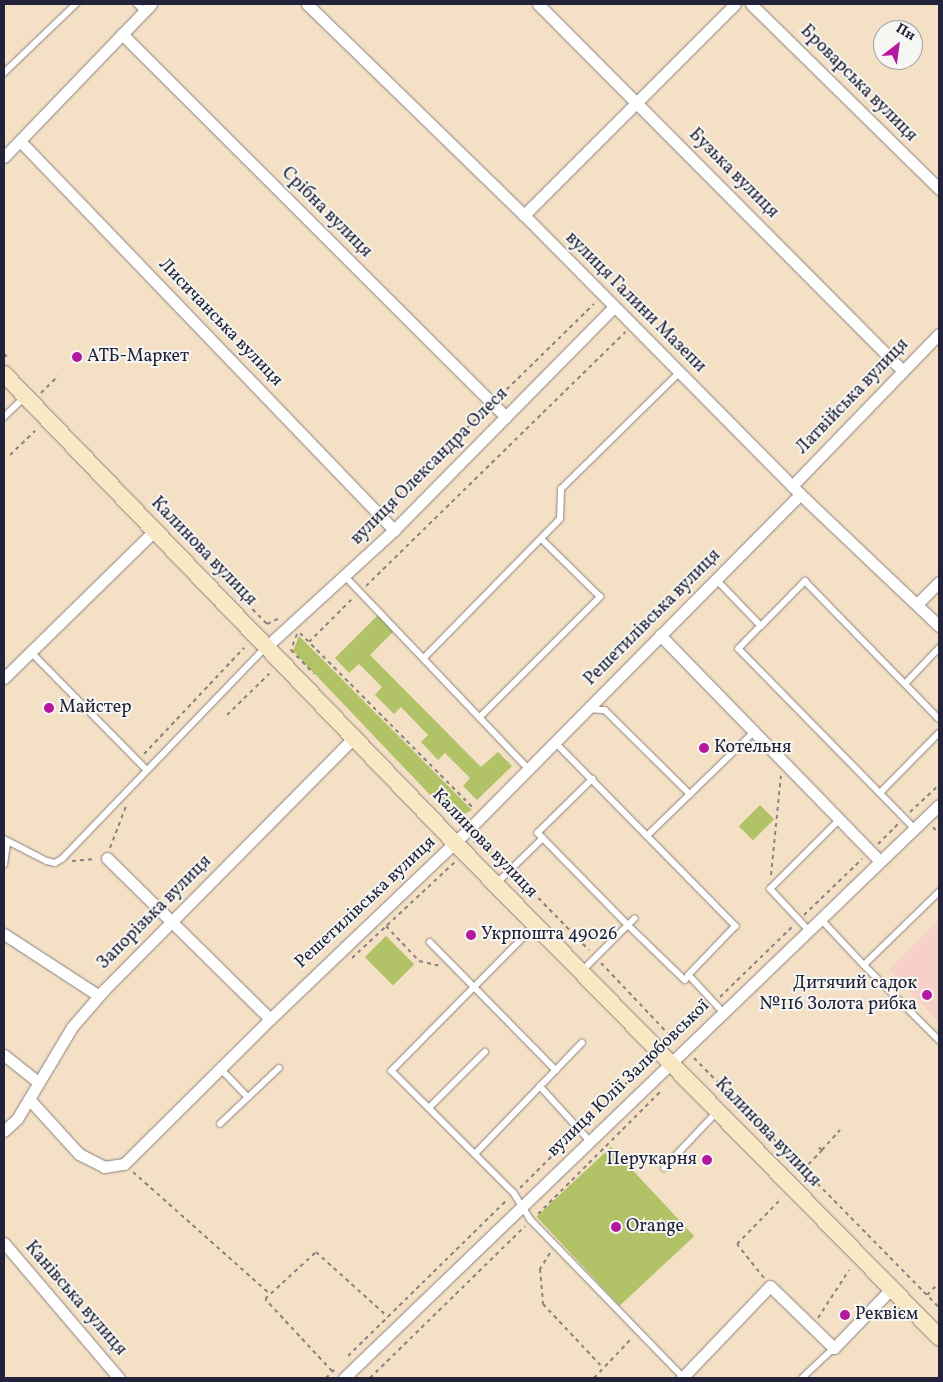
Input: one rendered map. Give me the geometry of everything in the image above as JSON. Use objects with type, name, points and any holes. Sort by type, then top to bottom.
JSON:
[{"type":"main road","name":"Калинова вулиця","points":[[4,374],[33,395],[154,531],[495,885],[939,1338]]},
{"type":"street","name":"вулиця Галини Мазепи","points":[[307,4],[524,215],[796,490],[939,626]]},
{"type":"street","name":"Бузька вулиця","points":[[538,4],[638,102],[902,370]]},
{"type":"street","points":[[524,215],[735,4]]},
{"type":"street","name":"Броварська вулиця","points":[[751,4],[939,189]]},
{"type":"street","points":[[4,157],[122,34],[144,6]]},
{"type":"street","name":"Срібна вулиця","points":[[122,34],[506,417]]},
{"type":"street","name":"Лисичанська вулиця","points":[[20,140],[394,530]]},
{"type":"street","name":"вулиця Олександра Олеся","points":[[266,647],[294,628],[344,575],[394,530],[614,307]]},
{"type":"street","name":"Латвійська вулиця","points":[[796,490],[902,370],[939,334]]},
{"type":"street","name":"Решетилівська вулиця","points":[[124,1164],[270,1019],[471,827],[716,579],[796,490]]},
{"type":"street","points":[[4,678],[154,531]]},
{"type":"street","points":[[917,604],[939,582]]},
{"type":"street","points":[[660,635],[880,861]]},
{"type":"street","name":"Запорізька вулиця","points":[[4,1131],[17,1119],[38,1082],[50,1068],[72,1026],[173,920],[353,738]]},
{"type":"street","name":"вулиця Юлії Залюбовської","points":[[348,1377],[807,929],[939,805]]},
{"type":"street","points":[[107,858],[173,920],[270,1019]]},
{"type":"street","points":[[4,934],[99,996]]},
{"type":"street","points":[[4,1055],[38,1082]]},
{"type":"street","points":[[29,1099],[79,1154],[104,1167],[124,1164]]},
{"type":"street","name":"Канівська вулиця","points":[[4,1243],[119,1378]]},
{"type":"street","points":[[683,1378],[770,1286],[834,1348],[891,1289]]},
{"type":"lane","points":[[4,73],[76,4]]},
{"type":"lane","points":[[424,658],[542,540],[560,519],[561,489],[680,373]]},
{"type":"lane","points":[[4,417],[33,395]]},
{"type":"lane","points":[[480,717],[600,597],[542,540]]},
{"type":"lane","points":[[344,575],[528,768]]},
{"type":"lane","points":[[716,579],[762,626]]},
{"type":"lane","points":[[914,828],[739,649],[805,581],[939,719]]},
{"type":"lane","points":[[4,866],[6,841],[55,862],[62,859],[146,769],[266,647]]},
{"type":"lane","points":[[905,684],[939,648]]},
{"type":"lane","points":[[31,652],[146,769]]},
{"type":"lane","points":[[587,708],[605,710],[690,794]]},
{"type":"lane","points":[[649,834],[754,732]]},
{"type":"lane","points":[[880,793],[939,733]]},
{"type":"lane","points":[[555,742],[593,779],[649,834],[736,926],[685,980],[538,833],[593,779]]},
{"type":"lane","points":[[807,929],[770,889],[840,819]]},
{"type":"lane","points":[[495,885],[512,871],[543,838]]},
{"type":"lane","points":[[864,966],[939,892]]},
{"type":"lane","points":[[819,918],[864,966],[939,1040]]},
{"type":"lane","points":[[581,973],[595,956],[634,919]]},
{"type":"lane","points":[[535,926],[392,1071],[514,1193],[555,1244],[683,1378]]},
{"type":"lane","points":[[430,942],[556,1070]]},
{"type":"lane","points":[[689,976],[723,1012]]},
{"type":"lane","points":[[475,1154],[582,1043]]},
{"type":"lane","points":[[429,1108],[485,1052]]},
{"type":"lane","points":[[220,1068],[248,1097]]},
{"type":"lane","points":[[220,1124],[279,1068]]},
{"type":"lane","points":[[540,1086],[590,1141]]},
{"type":"lane","points":[[664,1168],[718,1112]]},
{"type":"lane","points":[[802,1378],[834,1348]]},
{"type":"path","points":[[386,521],[393,501],[597,301],[600,293]]},
{"type":"path","points":[[308,642],[632,325]]},
{"type":"path","points":[[33,395],[58,376]]},
{"type":"path","points":[[10,454],[35,431]]},
{"type":"path","points":[[218,574],[266,624],[284,616],[476,811]]},
{"type":"path","points":[[294,628],[291,650],[318,678]]},
{"type":"path","points":[[138,760],[244,648]]},
{"type":"path","points":[[227,716],[269,674]]},
{"type":"path","points":[[770,889],[782,760]]},
{"type":"path","points":[[55,862],[107,858],[136,780]]},
{"type":"path","points":[[471,827],[675,1041],[939,785]]},
{"type":"path","points":[[933,827],[939,834]]},
{"type":"path","points":[[350,960],[453,864]]},
{"type":"path","points":[[386,926],[419,961],[442,966]]},
{"type":"path","points":[[694,1058],[939,1307]]},
{"type":"path","points":[[347,1358],[647,1063]]},
{"type":"path","points":[[803,1170],[840,1130]]},
{"type":"path","points":[[818,1147],[822,1150]]},
{"type":"path","points":[[124,1164],[270,1294]]},
{"type":"path","points":[[770,1286],[737,1244],[780,1200]]},
{"type":"path","points":[[555,1244],[540,1269],[543,1304],[604,1368]]},
{"type":"path","points":[[333,1372],[265,1299],[270,1294],[316,1252],[388,1317]]},
{"type":"path","points":[[812,1327],[849,1270]]},
{"type":"path","points":[[927,1295],[939,1283]]},
{"type":"path","points":[[594,1378],[639,1331]]},
{"type":"path","points":[[326,1378],[340,1365]]},
{"type":"shaded area","name":"Дитячий садок №116 Золота рибка","points":[[939,920],[939,1022],[889,969]]},
{"type":"green space","points":[[379,614],[395,630],[370,655],[481,767],[498,752],[512,766],[477,800],[463,786],[470,778],[445,753],[438,760],[421,742],[428,735],[401,707],[394,714],[375,695],[382,687],[359,664],[349,673],[335,658]]},
{"type":"green space","points":[[299,636],[472,810],[453,819],[293,651]]},
{"type":"green space","points":[[760,805],[774,819],[753,840],[739,826]]},
{"type":"green space","points":[[483,843],[508,869],[505,871],[480,847]]},
{"type":"green space","points":[[386,936],[414,964],[393,985],[365,957]]},
{"type":"green space","name":"Orange","points":[[611,1147],[694,1236],[620,1306],[536,1217]]},
{"type":"place","name":"АТБ-Маркет","points":[[77,357]]},
{"type":"place","name":"Майстер","points":[[49,708]]},
{"type":"place","name":"Котельня","points":[[704,748]]},
{"type":"place","name":"Укрпошта 49026","points":[[471,935]]},
{"type":"place","name":"Дитячий садок №116 Золота рибка","points":[[927,995]]},
{"type":"place","name":"Перукарня","points":[[707,1160]]},
{"type":"place","name":"Orange","points":[[616,1227]]},
{"type":"place","name":"Реквієм","points":[[845,1315]]}]
